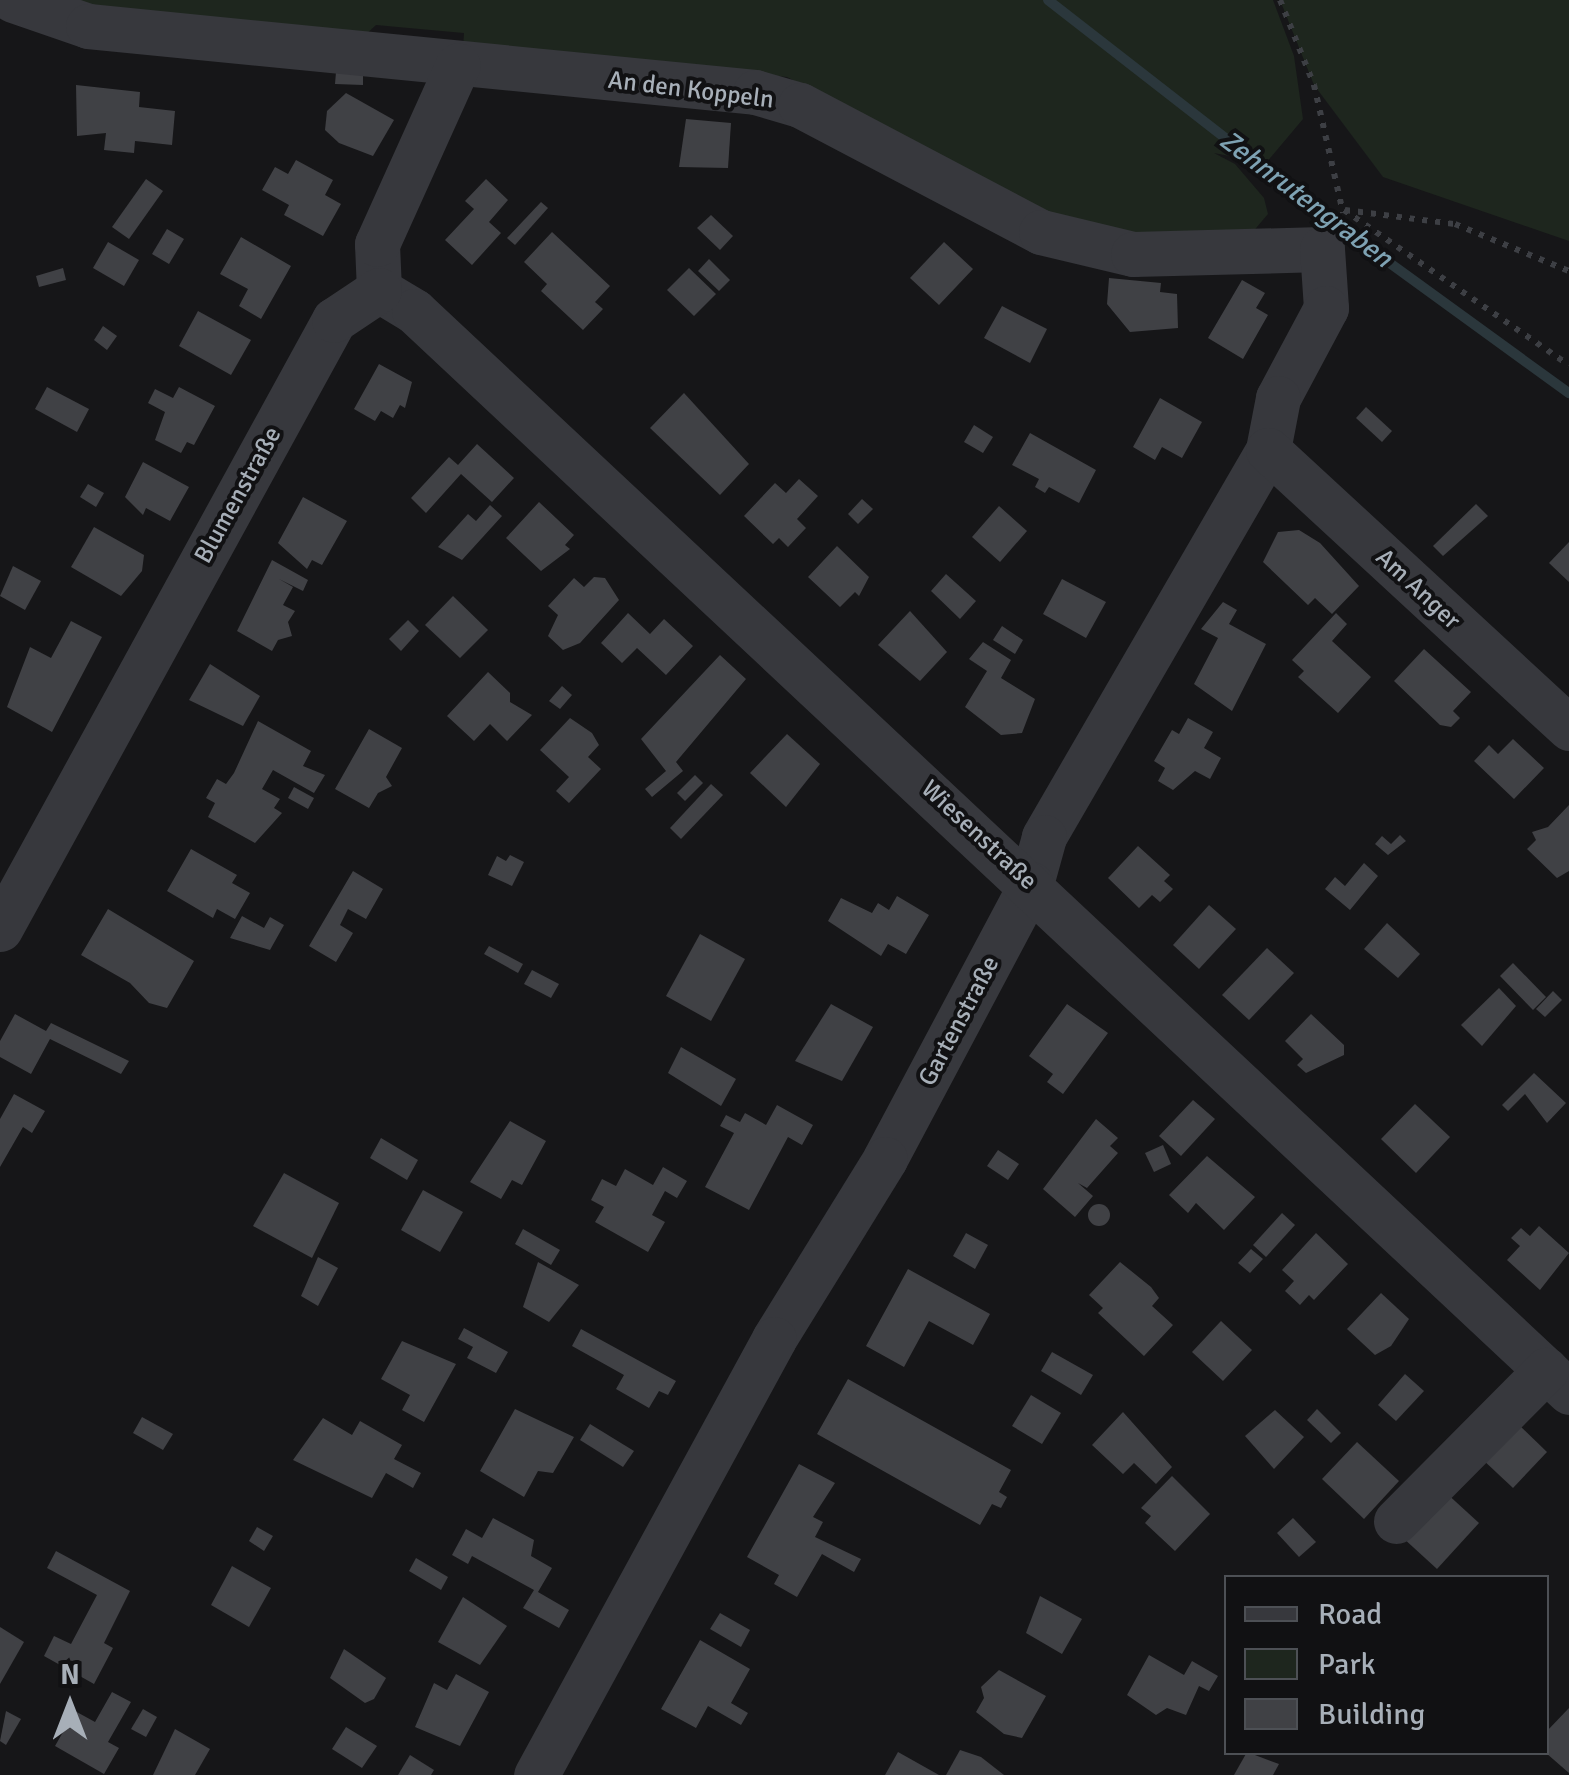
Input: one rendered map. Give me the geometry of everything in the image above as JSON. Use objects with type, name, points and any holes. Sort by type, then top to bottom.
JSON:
[{"type":"street","name":"An den Koppeln","points":[[13,0],[88,26]]},
{"type":"street","name":"An den Koppeln","points":[[0,23],[88,26],[458,66],[755,92],[800,105],[1041,232],[1133,254],[1322,250]]},
{"type":"street","points":[[379,290],[377,244],[458,66]]},
{"type":"street","name":"Gartenstraße","points":[[536,1775],[774,1340],[885,1159],[1031,884],[1044,837],[1268,450],[1278,398],[1326,308],[1322,250]]},
{"type":"street","name":"Wiesenstraße","points":[[379,290],[414,311],[1031,884],[1557,1381]]},
{"type":"street","name":"Blumenstraße","points":[[0,929],[334,320],[379,290]]},
{"type":"street","name":"Am Anger","points":[[1268,450],[1569,728]]},
{"type":"street","points":[[1396,1521],[1557,1381]]},
{"type":"path","points":[[1280,0],[1314,86],[1344,210],[1569,366]]},
{"type":"path","points":[[1322,250],[1344,210]]},
{"type":"path","points":[[1344,210],[1456,224],[1569,270]]},
{"type":"green space","points":[[56,0],[1273,0],[1294,56],[1303,119],[1266,163],[1214,153],[1235,164],[1264,198],[1268,214],[1245,241],[1132,239],[1069,223],[787,77],[463,49],[464,33],[376,25],[361,39]]},
{"type":"green space","points":[[1280,0],[1569,0],[1569,241],[1383,177],[1314,85]]},
{"type":"building","points":[[336,72],[363,74],[363,85],[335,84]]},
{"type":"building","points":[[76,85],[140,92],[139,107],[175,111],[172,145],[135,141],[134,153],[104,150],[106,133],[77,136]]},
{"type":"building","points":[[346,93],[394,120],[373,156],[339,143],[325,130],[327,111]]},
{"type":"building","points":[[686,119],[731,123],[728,168],[679,167]]},
{"type":"building","points":[[296,160],[333,180],[325,195],[341,204],[323,236],[284,215],[289,205],[262,190],[275,167],[288,174]]},
{"type":"building","points":[[146,179],[163,191],[129,239],[112,227]]},
{"type":"building","points":[[486,179],[508,200],[489,222],[501,233],[472,265],[445,240],[474,209],[465,201]]},
{"type":"building","points":[[541,202],[548,208],[515,245],[507,238]]},
{"type":"building","points":[[711,215],[733,236],[720,250],[697,228]]},
{"type":"building","points":[[167,229],[184,239],[169,264],[152,254]]},
{"type":"building","points":[[552,232],[610,286],[595,302],[603,309],[583,330],[541,291],[547,284],[524,262]]},
{"type":"building","points":[[241,237],[291,266],[261,319],[239,306],[248,289],[220,274]]},
{"type":"building","points":[[108,242],[139,260],[124,286],[93,268]]},
{"type":"building","points":[[944,242],[973,269],[939,305],[910,278]]},
{"type":"building","points":[[709,259],[730,280],[719,291],[698,271]]},
{"type":"building","points":[[63,268],[66,280],[39,287],[36,276]]},
{"type":"building","points":[[689,268],[716,294],[694,316],[667,290]]},
{"type":"building","points":[[1109,278],[1161,283],[1160,292],[1177,294],[1178,328],[1130,332],[1107,304]]},
{"type":"building","points":[[1242,280],[1265,293],[1256,308],[1268,315],[1243,359],[1208,338]]},
{"type":"building","points":[[1002,306],[1047,329],[1030,363],[984,338]]},
{"type":"building","points":[[198,311],[251,340],[231,375],[179,346]]},
{"type":"building","points":[[103,326],[117,336],[107,350],[94,340]]},
{"type":"building","points":[[379,364],[412,382],[405,408],[400,405],[393,418],[381,411],[375,421],[354,409]]},
{"type":"building","points":[[47,387],[89,409],[77,432],[35,409]]},
{"type":"building","points":[[179,387],[215,406],[194,445],[187,442],[181,453],[155,440],[165,412],[148,403],[155,389],[173,398]]},
{"type":"building","points":[[684,393],[749,464],[720,495],[650,428]]},
{"type":"building","points":[[1160,398],[1202,422],[1182,458],[1162,447],[1155,460],[1133,447]]},
{"type":"building","points":[[1366,407],[1392,431],[1382,442],[1356,418]]},
{"type":"building","points":[[974,425],[993,437],[983,453],[964,442]]},
{"type":"building","points":[[1030,433],[1096,470],[1079,503],[1049,487],[1045,493],[1035,487],[1039,479],[1012,465]]},
{"type":"building","points":[[477,444],[514,478],[492,502],[461,474],[426,513],[411,498],[449,457],[458,465]]},
{"type":"building","points":[[143,462],[189,487],[170,521],[146,508],[143,515],[125,497]]},
{"type":"building","points":[[799,479],[818,496],[797,519],[806,528],[788,547],[779,538],[773,544],[744,516],[775,483],[786,493]]},
{"type":"building","points":[[88,484],[104,493],[96,507],[80,497]]},
{"type":"building","points":[[303,497],[347,521],[322,565],[312,560],[307,569],[278,543]]},
{"type":"building","points":[[862,499],[873,509],[858,524],[848,514]]},
{"type":"building","points":[[539,502],[574,535],[565,545],[570,549],[541,571],[506,538]]},
{"type":"building","points":[[1476,504],[1488,516],[1443,556],[1433,546]]},
{"type":"building","points":[[490,505],[502,516],[462,560],[438,547],[468,514],[476,521]]},
{"type":"building","points":[[999,506],[1027,531],[1000,562],[972,537]]},
{"type":"building","points":[[94,527],[144,555],[142,571],[121,596],[71,567]]},
{"type":"building","points":[[1299,530],[1320,543],[1359,586],[1332,614],[1315,598],[1308,605],[1263,562],[1278,532]]},
{"type":"building","points":[[1569,542],[1569,582],[1549,563]]},
{"type":"building","points":[[837,546],[869,577],[859,596],[855,592],[840,607],[808,577]]},
{"type":"building","points":[[272,560],[308,580],[303,591],[279,579],[293,587],[283,605],[295,611],[288,622],[292,636],[278,640],[272,651],[237,631]]},
{"type":"building","points":[[13,566],[41,581],[25,610],[0,596]]},
{"type":"building","points":[[946,574],[976,601],[960,619],[931,591]]},
{"type":"building","points":[[594,577],[605,578],[619,600],[580,643],[563,650],[548,636],[558,615],[548,606],[574,578],[584,587]]},
{"type":"building","points":[[1062,579],[1106,602],[1086,638],[1043,614]]},
{"type":"building","points":[[453,596],[488,630],[460,658],[425,625]]},
{"type":"building","points":[[1223,602],[1237,610],[1229,624],[1266,644],[1232,711],[1194,684],[1218,638],[1201,629]]},
{"type":"building","points":[[910,611],[947,652],[920,681],[878,645]]},
{"type":"building","points":[[628,613],[650,634],[664,619],[693,646],[666,675],[637,648],[622,663],[601,643]]},
{"type":"building","points":[[1336,613],[1347,624],[1332,641],[1371,677],[1338,713],[1298,677],[1304,671],[1292,660]]},
{"type":"building","points":[[408,620],[419,631],[401,651],[389,639]]},
{"type":"building","points":[[71,621],[102,637],[52,732],[7,707],[30,647],[51,658]]},
{"type":"building","points":[[1002,626],[1023,640],[1015,654],[993,640]]},
{"type":"building","points":[[983,642],[1011,660],[1001,678],[1035,699],[1022,733],[1001,735],[965,707],[987,671],[969,659]]},
{"type":"building","points":[[1424,649],[1471,692],[1453,711],[1460,718],[1451,727],[1440,725],[1394,681]]},
{"type":"building","points":[[720,655],[746,679],[676,762],[683,771],[652,797],[645,789],[666,771],[641,739]]},
{"type":"building","points":[[210,664],[260,696],[243,726],[189,700]]},
{"type":"building","points":[[488,672],[510,693],[510,702],[532,715],[507,741],[490,724],[474,741],[447,716]]},
{"type":"building","points":[[562,686],[572,695],[560,709],[549,701]]},
{"type":"building","points":[[570,718],[592,733],[599,745],[588,757],[601,769],[569,803],[556,791],[569,777],[540,750]]},
{"type":"building","points":[[1188,718],[1213,732],[1204,748],[1221,758],[1210,779],[1195,771],[1173,790],[1158,781],[1165,768],[1154,761],[1172,730],[1179,734]]},
{"type":"building","points":[[258,721],[311,751],[303,766],[325,775],[314,793],[273,770],[262,789],[280,799],[274,808],[282,813],[255,843],[208,817],[215,803],[206,798],[217,779],[226,784],[234,773]]},
{"type":"building","points":[[369,729],[402,748],[386,777],[392,786],[378,793],[369,808],[335,789]]},
{"type":"building","points":[[787,734],[820,764],[786,807],[750,773]]},
{"type":"building","points":[[1513,739],[1544,768],[1514,799],[1474,761],[1489,745],[1498,754]]},
{"type":"building","points":[[695,775],[703,783],[685,801],[677,793]]},
{"type":"building","points":[[711,784],[723,795],[681,839],[670,828]]},
{"type":"building","points":[[294,787],[314,798],[308,809],[288,798]]},
{"type":"building","points":[[1569,805],[1569,871],[1557,878],[1527,849],[1536,840],[1532,832],[1548,827]]},
{"type":"building","points":[[1400,835],[1406,841],[1388,855],[1375,844],[1382,836],[1391,844]]},
{"type":"building","points":[[1138,846],[1170,875],[1164,881],[1173,889],[1160,902],[1152,895],[1139,908],[1108,878]]},
{"type":"building","points":[[191,849],[237,875],[232,883],[250,893],[235,919],[217,909],[213,918],[167,891]]},
{"type":"building","points":[[510,855],[524,862],[512,886],[488,875],[497,856],[506,861]]},
{"type":"building","points":[[1364,863],[1378,876],[1350,910],[1325,889],[1335,877],[1345,886]]},
{"type":"building","points":[[353,871],[383,889],[366,919],[348,909],[340,925],[353,933],[336,962],[309,946]]},
{"type":"building","points":[[897,896],[929,915],[906,954],[888,944],[881,956],[828,921],[841,898],[872,913],[878,903],[889,910]]},
{"type":"building","points":[[1209,905],[1236,929],[1199,969],[1173,945]]},
{"type":"building","points":[[108,909],[194,961],[167,1008],[149,1003],[130,983],[81,955]]},
{"type":"building","points":[[242,916],[264,928],[270,917],[284,925],[270,950],[230,938]]},
{"type":"building","points":[[1387,923],[1420,954],[1398,978],[1364,949]]},
{"type":"building","points":[[700,934],[745,959],[711,1021],[666,996]]},
{"type":"building","points":[[489,946],[523,964],[518,973],[484,954]]},
{"type":"building","points":[[1267,948],[1294,973],[1249,1020],[1222,995]]},
{"type":"building","points":[[1513,963],[1546,997],[1533,1010],[1500,976]]},
{"type":"building","points":[[532,970],[559,984],[551,998],[524,984]]},
{"type":"building","points":[[1499,988],[1516,1006],[1482,1046],[1461,1025]]},
{"type":"building","points":[[1553,991],[1562,1000],[1545,1017],[1536,1009]]},
{"type":"building","points":[[831,1004],[873,1027],[842,1081],[795,1061]]},
{"type":"building","points":[[1067,1004],[1108,1033],[1063,1094],[1047,1082],[1053,1074],[1029,1056]]},
{"type":"building","points":[[15,1014],[46,1031],[51,1023],[129,1061],[121,1074],[50,1039],[31,1074],[0,1057],[0,1041]]},
{"type":"building","points":[[1311,1014],[1344,1045],[1344,1055],[1306,1073],[1297,1065],[1303,1059],[1285,1041]]},
{"type":"building","points":[[681,1047],[736,1079],[721,1106],[668,1073]]},
{"type":"building","points":[[1534,1073],[1566,1103],[1547,1123],[1525,1094],[1508,1111],[1502,1105]]},
{"type":"building","points":[[14,1094],[45,1111],[32,1133],[23,1127],[0,1167],[0,1119]]},
{"type":"building","points":[[1193,1100],[1215,1119],[1181,1156],[1159,1136]]},
{"type":"building","points":[[1415,1104],[1450,1137],[1416,1173],[1381,1139]]},
{"type":"building","points":[[777,1105],[813,1125],[802,1145],[788,1137],[749,1210],[705,1187],[734,1133],[720,1126],[726,1115],[740,1122],[745,1113],[766,1125]]},
{"type":"building","points":[[1096,1119],[1118,1138],[1110,1146],[1118,1153],[1087,1188],[1078,1183],[1093,1196],[1075,1217],[1043,1189]]},
{"type":"building","points":[[510,1121],[546,1141],[522,1185],[512,1180],[501,1199],[470,1182]]},
{"type":"building","points":[[381,1138],[418,1160],[407,1180],[370,1158]]},
{"type":"building","points":[[1163,1145],[1171,1164],[1154,1172],[1145,1153]]},
{"type":"building","points":[[998,1150],[1019,1164],[1008,1180],[987,1166]]},
{"type":"building","points":[[1207,1156],[1255,1197],[1224,1230],[1196,1203],[1188,1213],[1169,1195]]},
{"type":"building","points":[[663,1167],[687,1181],[677,1198],[665,1191],[652,1215],[665,1222],[648,1252],[595,1222],[604,1207],[591,1200],[602,1179],[616,1186],[625,1169],[653,1185]]},
{"type":"building","points":[[284,1173],[339,1203],[312,1258],[253,1226]]},
{"type":"building","points":[[423,1190],[463,1212],[440,1252],[401,1230]]},
{"type":"building","points":[[1099,1204],[1107,1207],[1107,1223],[1099,1226],[1091,1223],[1088,1215],[1091,1207]]},
{"type":"building","points":[[1282,1213],[1295,1225],[1266,1257],[1253,1245]]},
{"type":"building","points":[[1539,1226],[1569,1253],[1540,1290],[1507,1260],[1520,1246],[1511,1238],[1521,1228],[1530,1236]]},
{"type":"building","points":[[523,1229],[560,1250],[551,1265],[515,1244]]},
{"type":"building","points":[[966,1233],[988,1245],[975,1269],[953,1256]]},
{"type":"building","points":[[1316,1233],[1348,1264],[1314,1300],[1309,1295],[1300,1305],[1285,1291],[1294,1281],[1282,1270]]},
{"type":"building","points":[[1251,1249],[1263,1259],[1250,1273],[1238,1263]]},
{"type":"building","points":[[318,1257],[338,1268],[318,1306],[301,1296]]},
{"type":"building","points":[[538,1262],[579,1285],[549,1322],[523,1307]]},
{"type":"building","points":[[1120,1262],[1151,1287],[1159,1298],[1152,1306],[1173,1325],[1144,1356],[1098,1313],[1103,1308],[1089,1295]]},
{"type":"building","points":[[908,1269],[990,1314],[973,1345],[929,1321],[904,1367],[866,1346]]},
{"type":"building","points":[[1381,1293],[1409,1319],[1391,1346],[1375,1355],[1347,1329]]},
{"type":"building","points":[[1221,1321],[1252,1350],[1223,1381],[1192,1352]]},
{"type":"building","points":[[464,1328],[508,1352],[496,1373],[467,1358],[473,1347],[458,1339]]},
{"type":"building","points":[[581,1329],[676,1381],[668,1395],[659,1391],[649,1408],[616,1389],[624,1375],[572,1346]]},
{"type":"building","points":[[402,1341],[456,1364],[424,1422],[402,1410],[410,1395],[381,1379]]},
{"type":"building","points":[[1052,1352],[1093,1375],[1081,1395],[1041,1371]]},
{"type":"building","points":[[1405,1374],[1424,1391],[1396,1421],[1378,1405]]},
{"type":"building","points":[[848,1379],[1011,1470],[999,1492],[1007,1497],[1001,1508],[992,1504],[980,1525],[817,1434]]},
{"type":"building","points":[[1031,1395],[1061,1413],[1042,1444],[1012,1426]]},
{"type":"building","points":[[515,1409],[574,1437],[553,1473],[538,1471],[524,1497],[480,1471]]},
{"type":"building","points":[[1317,1409],[1341,1433],[1331,1443],[1307,1420]]},
{"type":"building","points":[[1275,1410],[1304,1437],[1274,1469],[1245,1436]]},
{"type":"building","points":[[1123,1412],[1172,1467],[1156,1484],[1134,1463],[1123,1474],[1092,1445]]},
{"type":"building","points":[[142,1417],[173,1434],[163,1450],[133,1433]]},
{"type":"building","points":[[323,1418],[352,1435],[360,1421],[402,1445],[394,1459],[421,1473],[413,1488],[386,1473],[372,1498],[293,1460]]},
{"type":"building","points":[[1516,1422],[1547,1452],[1513,1488],[1481,1458]]},
{"type":"building","points":[[590,1424],[634,1451],[623,1467],[580,1440]]},
{"type":"building","points":[[1357,1442],[1399,1481],[1364,1519],[1322,1479]]},
{"type":"building","points":[[799,1464],[835,1483],[813,1517],[823,1522],[815,1537],[861,1559],[854,1572],[822,1554],[797,1597],[774,1584],[779,1575],[747,1557]]},
{"type":"building","points":[[1172,1476],[1210,1514],[1175,1551],[1145,1523],[1151,1516],[1141,1508]]},
{"type":"building","points":[[1444,1491],[1479,1523],[1437,1569],[1402,1537]]},
{"type":"building","points":[[493,1518],[534,1540],[531,1556],[552,1568],[538,1592],[569,1610],[559,1628],[523,1608],[534,1590],[472,1556],[468,1564],[452,1555],[466,1529],[482,1538]]},
{"type":"building","points":[[1293,1518],[1316,1542],[1299,1557],[1277,1533]]},
{"type":"building","points":[[257,1527],[273,1536],[264,1551],[249,1541]]},
{"type":"building","points":[[56,1551],[130,1591],[104,1643],[113,1648],[94,1684],[44,1656],[54,1636],[71,1644],[97,1595],[47,1568]]},
{"type":"building","points":[[416,1558],[448,1577],[441,1590],[409,1571]]},
{"type":"building","points":[[232,1566],[271,1588],[249,1627],[211,1605]]},
{"type":"building","points":[[1040,1596],[1082,1619],[1062,1654],[1026,1633]]},
{"type":"building","points":[[463,1597],[507,1626],[480,1665],[438,1642]]},
{"type":"building","points":[[720,1613],[750,1630],[741,1647],[710,1629]]},
{"type":"building","points":[[0,1627],[24,1642],[0,1684]]},
{"type":"building","points":[[700,1640],[750,1669],[731,1703],[748,1713],[741,1725],[708,1706],[696,1728],[661,1709]]},
{"type":"building","points":[[344,1649],[386,1678],[374,1699],[365,1703],[330,1678]]},
{"type":"building","points":[[1149,1655],[1184,1675],[1192,1661],[1218,1676],[1209,1691],[1199,1686],[1186,1715],[1167,1708],[1156,1715],[1127,1695]]},
{"type":"building","points":[[999,1670],[1046,1696],[1022,1738],[1004,1734],[976,1712],[984,1698],[981,1687]]},
{"type":"building","points":[[456,1674],[489,1692],[460,1746],[415,1727],[434,1683],[447,1690]]},
{"type":"building","points":[[112,1692],[131,1702],[108,1742],[119,1748],[104,1774],[55,1746],[75,1711],[95,1722]]},
{"type":"building","points":[[1569,1708],[1569,1773],[1548,1755],[1549,1729]]},
{"type":"building","points":[[143,1709],[157,1717],[146,1737],[131,1729]]},
{"type":"building","points":[[6,1711],[21,1719],[6,1745],[0,1741]]},
{"type":"building","points":[[346,1727],[377,1746],[362,1768],[332,1749]]},
{"type":"building","points":[[175,1729],[210,1749],[195,1775],[153,1775]]},
{"type":"building","points":[[960,1750],[981,1757],[1004,1775],[946,1775]]},
{"type":"building","points":[[898,1752],[939,1775],[885,1775]]},
{"type":"building","points":[[410,1755],[434,1770],[431,1775],[398,1775]]},
{"type":"building","points":[[1245,1755],[1279,1764],[1273,1775],[1234,1775]]},
{"type":"waterway","name":"Zehnrutengraben","points":[[1048,0],[1336,224],[1569,393]]}]
